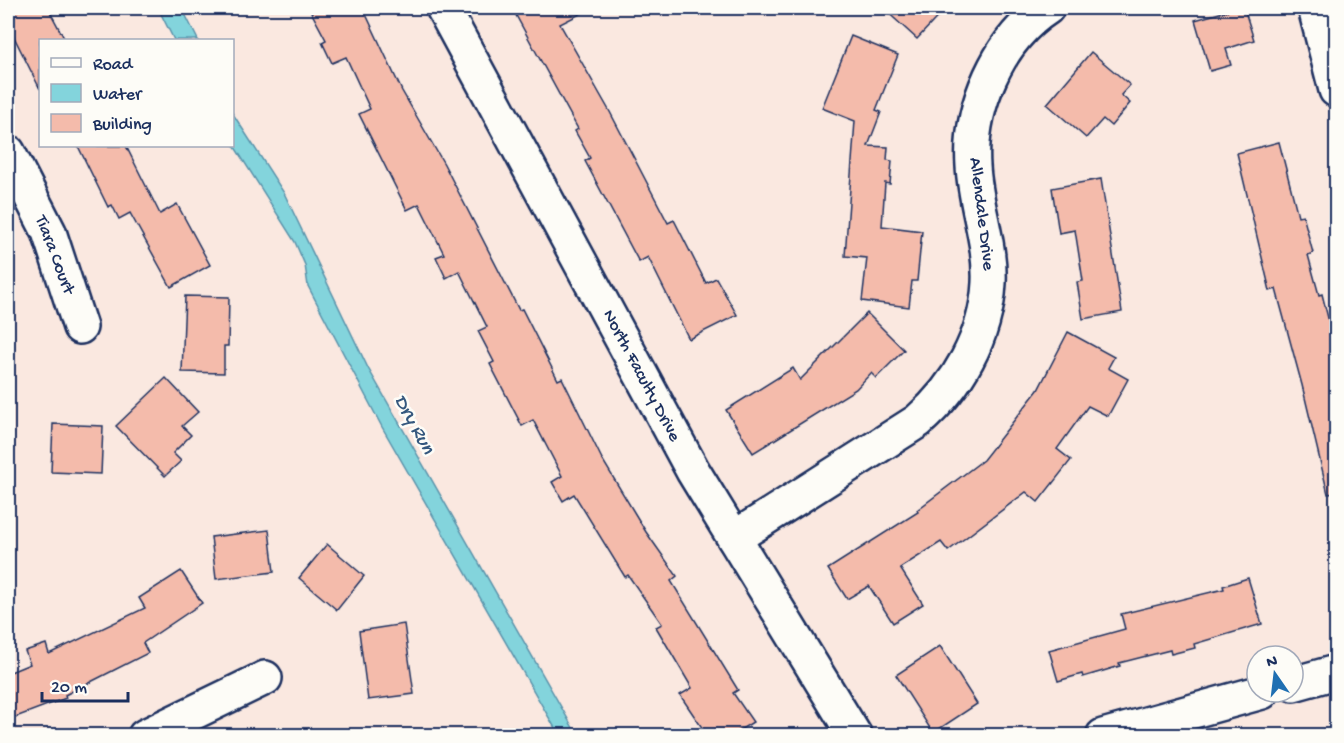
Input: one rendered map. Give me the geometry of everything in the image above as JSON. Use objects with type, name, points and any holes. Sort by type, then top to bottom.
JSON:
[{"type":"street","name":"North Faculty Drive","points":[[443,8],[657,407],[855,735]]},
{"type":"street","name":"Allendale Drive","points":[[734,538],[918,421],[938,403],[961,371],[978,336],[989,285],[988,246],[973,165],[974,139],[981,99],[991,75],[1012,41],[1047,8]]},
{"type":"street","points":[[1315,8],[1336,90]]},
{"type":"street","name":"Tiara Court","points":[[8,152],[49,232],[80,327]]},
{"type":"street","points":[[1305,681],[1336,672]]},
{"type":"street","points":[[145,735],[265,678]]},
{"type":"street","points":[[1103,735],[1245,697]]},
{"type":"water","points":[[158,8],[182,8],[198,39],[174,39]]},
{"type":"water","name":"Dry Run","points":[[234,116],[284,193],[368,368],[577,735],[559,735],[382,427],[308,286],[305,265],[295,242],[234,146]]},
{"type":"building","points":[[8,8],[48,8],[64,39],[39,39],[39,87],[8,25]]},
{"type":"building","points":[[309,8],[363,8],[402,91],[444,164],[519,310],[522,309],[558,380],[562,378],[602,459],[646,532],[677,576],[671,581],[738,690],[733,693],[753,722],[732,735],[707,735],[680,695],[692,688],[656,627],[662,624],[628,575],[625,577],[574,494],[563,501],[552,482],[562,476],[533,420],[522,426],[490,364],[494,362],[478,331],[487,327],[459,271],[446,278],[436,257],[444,254],[419,204],[407,210],[359,114],[370,109],[346,57],[332,63],[322,42],[326,40]]},
{"type":"building","points":[[512,8],[592,8],[560,24],[610,112],[668,223],[674,220],[706,283],[716,278],[737,315],[689,339],[648,257],[639,262],[585,161],[590,158],[575,131],[578,129]]},
{"type":"building","points":[[883,8],[946,8],[917,39]]},
{"type":"building","points":[[1244,8],[1254,40],[1226,49],[1231,65],[1210,71],[1195,20]]},
{"type":"building","points":[[851,36],[898,55],[876,110],[881,112],[868,146],[888,147],[887,160],[892,161],[890,184],[885,183],[882,226],[922,231],[917,281],[912,281],[909,307],[862,301],[867,258],[845,256],[855,121],[822,108]]},
{"type":"building","points":[[1091,52],[1130,85],[1121,95],[1130,103],[1111,126],[1103,119],[1086,138],[1047,104]]},
{"type":"building","points":[[1279,142],[1298,216],[1303,215],[1313,253],[1308,255],[1319,295],[1322,294],[1336,350],[1336,493],[1328,494],[1276,289],[1270,291],[1237,153]]},
{"type":"building","points":[[78,147],[126,147],[160,214],[177,204],[210,265],[171,287],[130,213],[119,219],[112,205],[108,207]]},
{"type":"building","points":[[1101,179],[1122,312],[1083,319],[1077,282],[1083,281],[1075,230],[1059,233],[1052,188]]},
{"type":"building","points":[[185,296],[229,297],[228,346],[224,346],[224,373],[182,372]]},
{"type":"building","points":[[867,313],[904,350],[876,378],[871,373],[856,389],[753,453],[726,410],[793,368],[800,380]]},
{"type":"building","points":[[1068,332],[1114,357],[1108,368],[1128,379],[1108,416],[1088,406],[1057,449],[1071,460],[1038,502],[1026,492],[948,551],[941,542],[900,568],[923,604],[893,623],[869,586],[847,599],[828,569],[918,512],[917,510],[983,460],[1038,390]]},
{"type":"building","points":[[166,378],[198,412],[182,426],[191,435],[173,453],[181,461],[165,476],[116,426]]},
{"type":"building","points":[[53,424],[103,426],[101,474],[51,472]]},
{"type":"building","points":[[269,530],[274,572],[216,579],[211,537]]},
{"type":"building","points":[[327,544],[364,576],[337,610],[299,578]]},
{"type":"building","points":[[181,571],[202,603],[143,643],[148,653],[65,695],[66,698],[8,720],[8,673],[30,664],[25,651],[46,644],[49,654],[145,608],[139,598]]},
{"type":"building","points":[[1248,578],[1262,624],[1194,644],[1195,648],[1171,654],[1170,650],[1119,663],[1120,666],[1083,677],[1082,674],[1058,681],[1049,650],[1125,629],[1121,614],[1224,589],[1223,586]]},
{"type":"building","points":[[404,624],[414,694],[368,700],[359,631]]},
{"type":"building","points":[[940,646],[977,704],[933,733],[896,675]]}]
